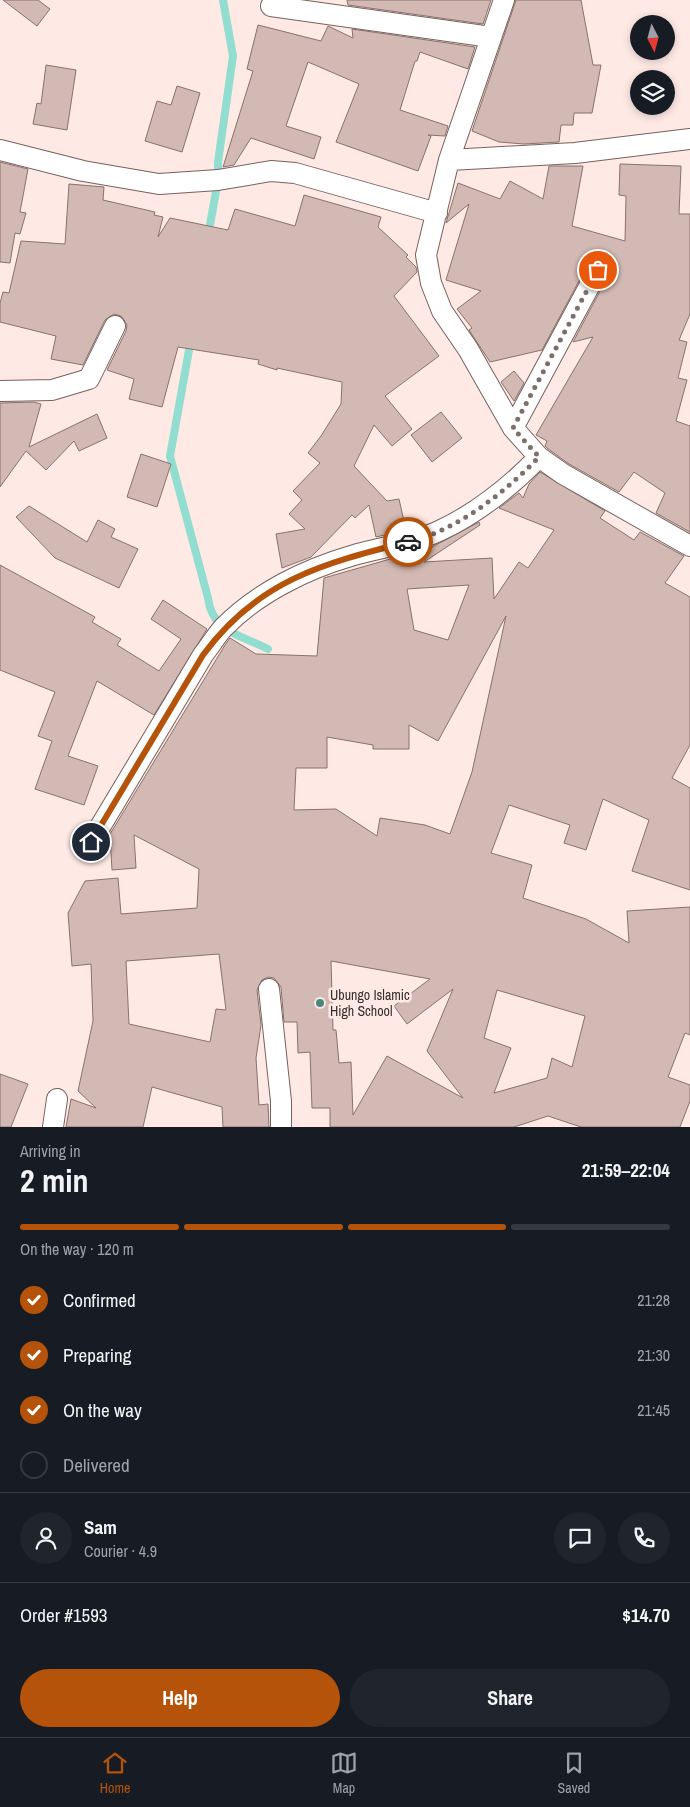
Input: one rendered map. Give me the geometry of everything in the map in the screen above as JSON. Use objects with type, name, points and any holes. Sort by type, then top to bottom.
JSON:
[{"type":"street","points":[[504,0],[449,160],[426,255],[431,282],[442,311],[468,349],[513,428],[539,457],[563,474],[690,546]]},
{"type":"street","points":[[271,6],[491,37]]},
{"type":"street","points":[[449,160],[575,153],[690,138]]},
{"type":"street","points":[[0,150],[83,171],[159,184],[218,180],[271,171],[295,173],[437,213]]},
{"type":"street","points":[[513,428],[598,270]]},
{"type":"street","points":[[0,391],[52,390],[88,379],[115,326]]},
{"type":"street","points":[[91,842],[203,655],[222,629],[242,610],[270,591],[303,574],[350,556],[414,541],[440,531],[499,496],[539,457]]},
{"type":"street","points":[[269,989],[281,1101],[281,1127]]},
{"type":"street","points":[[53,1127],[57,1099]]},
{"type":"building","points":[[3,0],[38,0],[50,9],[37,26]]},
{"type":"building","points":[[347,0],[491,0],[483,24],[348,5]]},
{"type":"building","points":[[516,0],[581,0],[593,65],[601,65],[592,113],[574,113],[573,125],[561,125],[559,142],[524,144],[499,142],[472,131]]},
{"type":"building","points":[[258,25],[321,41],[328,26],[353,38],[352,29],[475,47],[468,69],[420,52],[417,61],[415,61],[400,110],[448,126],[445,136],[428,135],[431,136],[418,171],[336,142],[359,84],[308,62],[286,126],[321,137],[314,159],[251,138],[234,165],[223,167],[253,71],[247,69]]},
{"type":"building","points":[[46,65],[76,70],[67,130],[33,124],[37,103],[41,104]]},
{"type":"building","points":[[177,86],[200,93],[182,152],[145,141],[157,101],[171,105]]},
{"type":"building","points":[[0,162],[28,169],[20,212],[26,213],[20,234],[15,233],[10,263],[0,262]]},
{"type":"building","points":[[620,164],[681,166],[679,214],[690,214],[690,314],[679,340],[687,342],[678,378],[687,380],[676,421],[690,426],[690,532],[656,513],[665,493],[634,472],[619,492],[569,464],[545,446],[547,441],[536,435],[593,337],[573,342],[608,276],[608,263],[598,258],[588,264],[542,350],[490,362],[469,330],[472,328],[457,309],[481,291],[446,280],[469,204],[446,223],[458,183],[500,199],[510,181],[543,199],[549,166],[583,166],[572,226],[625,241],[626,196],[619,195]]},
{"type":"building","points":[[69,184],[104,187],[103,200],[155,212],[154,215],[163,217],[158,237],[170,218],[228,230],[235,209],[295,226],[304,195],[381,217],[378,227],[408,255],[406,257],[416,267],[417,272],[394,296],[439,356],[385,396],[412,429],[392,446],[374,425],[354,466],[387,501],[399,499],[406,530],[376,537],[369,505],[355,518],[352,515],[311,557],[282,568],[276,534],[305,529],[289,514],[302,500],[293,491],[320,463],[308,453],[341,404],[342,382],[277,368],[277,370],[258,364],[259,360],[178,347],[162,407],[129,399],[134,379],[107,370],[126,331],[127,325],[121,316],[114,314],[105,320],[83,365],[51,359],[56,336],[0,322],[0,303],[3,292],[9,293],[21,241],[65,244]]},
{"type":"building","points":[[514,371],[524,383],[514,401],[501,382]]},
{"type":"building","points":[[34,402],[41,404],[29,447],[97,414],[107,438],[79,451],[74,441],[46,470],[26,451],[0,487],[0,403]]},
{"type":"building","points":[[441,412],[462,438],[432,462],[411,435]]},
{"type":"building","points":[[141,454],[171,464],[157,507],[127,497]]},
{"type":"building","points":[[540,472],[605,511],[600,518],[634,540],[640,532],[684,556],[665,583],[690,597],[690,745],[672,778],[690,788],[690,890],[632,871],[649,820],[603,799],[586,850],[564,843],[570,825],[509,805],[491,853],[532,865],[523,898],[586,919],[629,943],[627,911],[690,907],[690,1035],[685,1033],[668,1077],[690,1085],[690,1101],[680,1127],[581,1127],[548,1116],[514,1127],[330,1127],[330,1108],[312,1108],[310,1052],[298,1053],[297,1022],[284,1022],[281,987],[274,978],[268,977],[262,980],[257,990],[261,1025],[256,1058],[259,1105],[268,1104],[269,1127],[223,1127],[222,1107],[152,1087],[143,1127],[66,1127],[71,1099],[96,1108],[78,1091],[93,1021],[91,964],[72,966],[68,913],[85,881],[118,878],[121,914],[197,908],[199,869],[134,835],[136,868],[112,870],[110,834],[230,638],[256,654],[317,656],[324,578],[432,547],[479,522],[480,525],[424,562],[492,558],[494,599],[519,562],[528,568],[554,530],[499,508],[519,493],[523,498],[529,484]],"holes":[[[469,585],[448,640],[414,630],[407,589]],[[506,616],[472,772],[450,834],[425,825],[380,818],[377,836],[336,809],[294,810],[296,768],[327,768],[327,737],[373,745],[373,749],[409,749],[409,725],[438,741]],[[219,954],[226,1010],[216,1009],[210,1042],[129,1024],[126,961]],[[331,961],[430,979],[394,1006],[407,1024],[453,989],[427,1051],[463,1098],[387,1056],[353,1115],[351,1062],[339,1063],[336,1030],[333,1030]],[[497,990],[585,1016],[572,1067],[552,1058],[547,1078],[494,1093],[511,1048],[484,1038]]]},
{"type":"building","points":[[29,506],[87,542],[98,520],[115,529],[111,537],[138,549],[119,588],[55,558],[16,517]]},
{"type":"building","points":[[0,565],[95,617],[92,622],[121,639],[117,645],[159,671],[181,639],[151,619],[163,600],[207,629],[154,715],[97,681],[68,756],[98,766],[84,805],[35,789],[52,741],[38,736],[55,692],[0,670]]},
{"type":"building","points":[[0,1074],[28,1084],[11,1127],[0,1127]]},
{"type":"waterway","points":[[208,236],[218,180],[218,162],[233,56],[223,0]]},
{"type":"waterway","points":[[191,339],[170,456],[215,618],[229,631],[268,649]]},
{"type":"way so far","points":[[408,542],[440,531],[499,496],[539,457],[513,428],[598,270]]},
{"type":"place","name":"Ubungo Islamic High School","points":[[320,1003]]},
{"type":"route","points":[[91,842],[203,655],[222,629],[242,610],[270,591],[303,574],[350,556],[408,542]]}]
